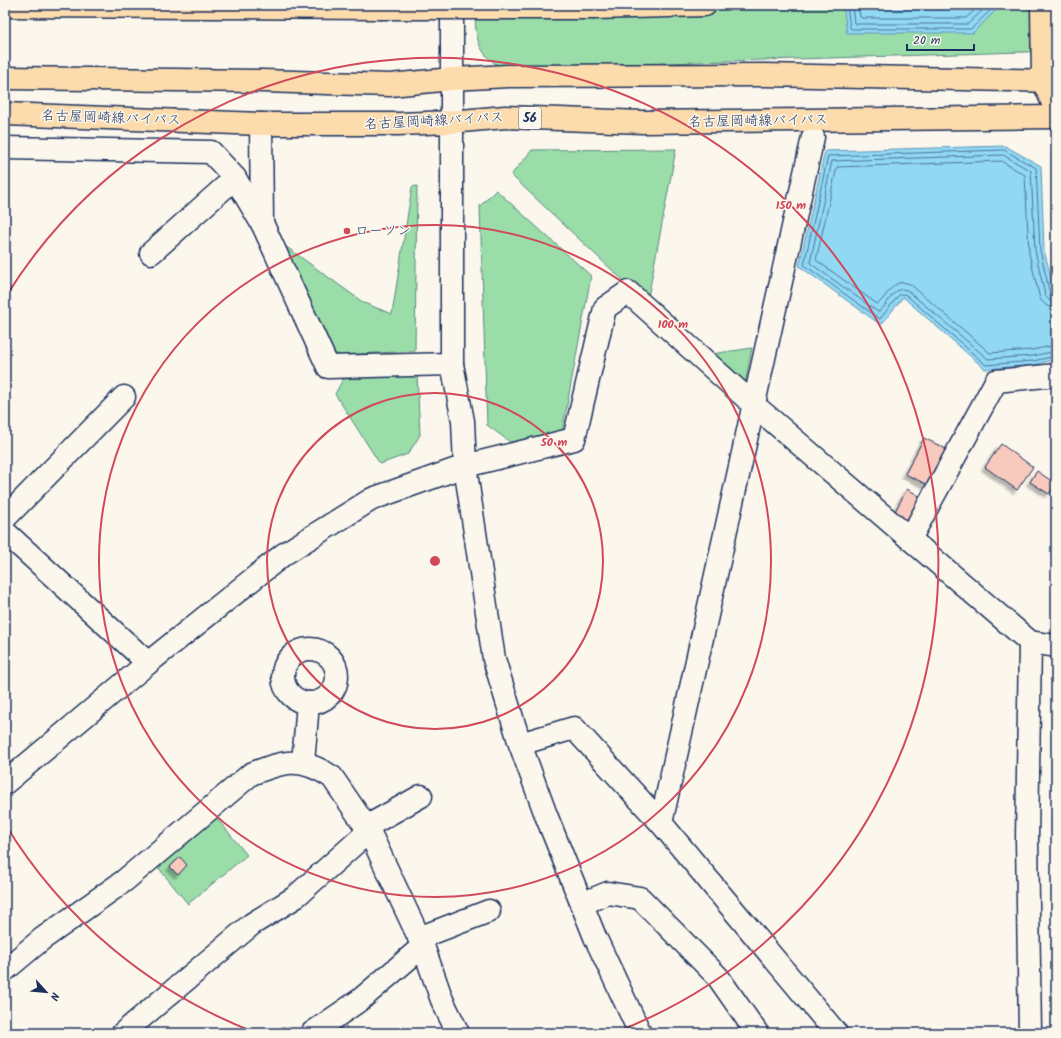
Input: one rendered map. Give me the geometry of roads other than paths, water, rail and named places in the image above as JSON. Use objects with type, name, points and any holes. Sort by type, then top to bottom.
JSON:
[{"type":"main road","points":[[5,6],[594,8],[705,5]]},
{"type":"main road","points":[[1042,5],[1050,81],[1056,110]]},
{"type":"main road","points":[[5,78],[264,81],[390,85],[452,79],[508,76],[765,75],[1050,81]]},
{"type":"main road","name":"名古屋岡崎線バイパス","points":[[5,114],[261,124],[398,124],[451,122],[505,117],[643,122],[1056,117]]},
{"type":"street","points":[[452,5],[451,122],[454,159],[452,364],[463,421],[465,466],[494,659],[520,744],[581,904],[640,1033]]},
{"type":"street","points":[[261,124],[262,223]]},
{"type":"street","points":[[661,823],[813,137]]},
{"type":"street","points":[[5,148],[211,152],[235,178],[262,223],[328,367],[452,364]]},
{"type":"street","points":[[151,253],[235,178]]},
{"type":"street","points":[[5,783],[148,663],[284,554],[372,499],[465,466],[574,439],[605,308],[628,292],[754,405],[1030,642],[1056,646]]},
{"type":"street","points":[[910,539],[996,381],[1056,375]]},
{"type":"street","points":[[5,518],[124,398]]},
{"type":"street","points":[[5,532],[148,663]]},
{"type":"street","points":[[1030,642],[1027,839],[1030,1033]]},
{"type":"street","points":[[303,763],[308,703]]},
{"type":"street","points":[[520,744],[574,728],[661,823],[836,1033]]},
{"type":"street","points":[[5,970],[42,939],[124,881],[251,774],[274,765],[297,761],[323,771],[332,777],[368,829],[421,942],[442,1000],[458,1033]]},
{"type":"street","points":[[123,1033],[252,924],[294,898],[368,829],[420,796]]},
{"type":"street","points":[[581,904],[608,893],[640,898],[718,977],[756,1033]]},
{"type":"street","points":[[312,1033],[360,1000],[421,942],[489,911]]},
{"type":"water","points":[[843,5],[1001,5],[973,33],[847,33]]},
{"type":"water","points":[[1005,146],[1041,166],[1044,250],[1056,297],[1056,359],[1034,365],[985,369],[903,297],[881,325],[799,266],[825,151]]},
{"type":"place","name":"ローソン","points":[[347,231]]}]
